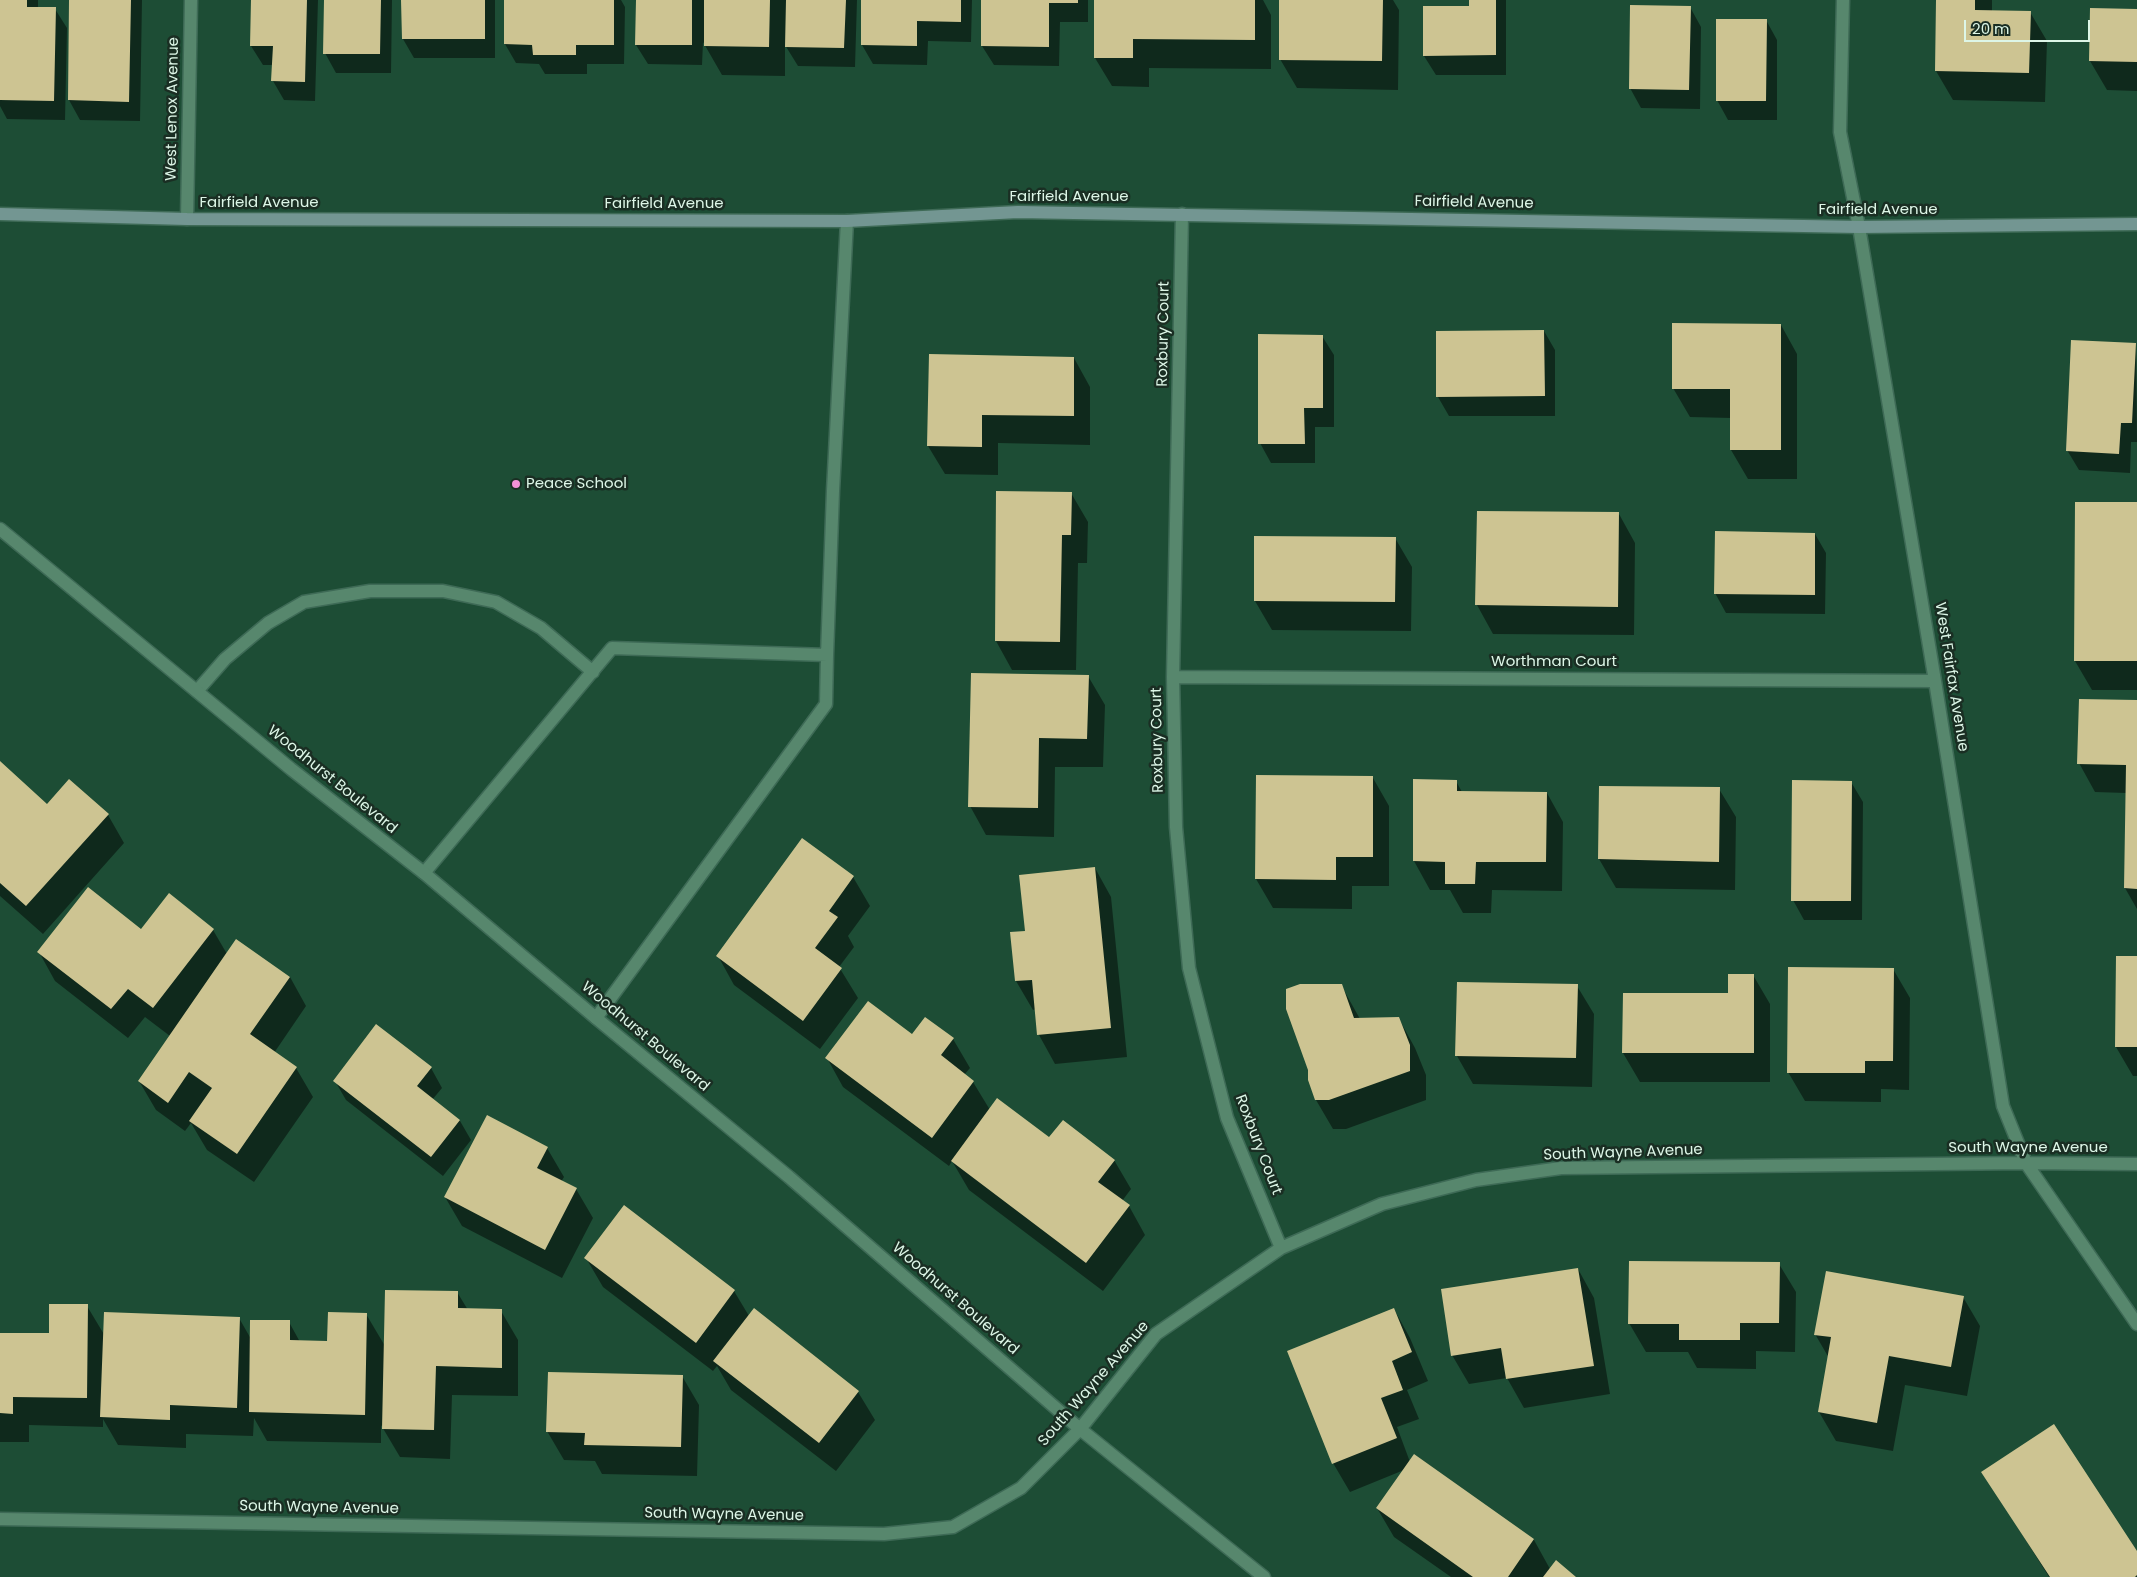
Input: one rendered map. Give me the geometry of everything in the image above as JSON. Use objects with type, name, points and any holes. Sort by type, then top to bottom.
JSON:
[{"type":"main road","name":"Fairfield Avenue","points":[[0,214],[187,219],[847,221],[1018,212],[1859,227],[2137,224]]},
{"type":"street","name":"West Lenox Avenue","points":[[187,219],[191,0]]},
{"type":"street","name":"West Fairfax Avenue","points":[[1843,0],[1840,132],[1859,227],[1936,681],[2003,1106],[2026,1163],[2137,1324]]},
{"type":"street","name":"Roxbury Court","points":[[1182,214],[1173,677],[1176,827],[1189,968],[1227,1118],[1281,1248]]},
{"type":"street","points":[[596,1018],[826,704],[833,491],[847,221]]},
{"type":"street","name":"Woodhurst Boulevard","points":[[0,529],[291,769],[424,873],[789,1177],[1080,1429],[1264,1577]]},
{"type":"street","points":[[197,691],[225,659],[268,623],[304,602],[370,591],[443,591],[496,602],[541,628],[593,672]]},
{"type":"street","points":[[424,873],[612,648],[828,655]]},
{"type":"street","name":"Worthman Court","points":[[1173,677],[1936,681]]},
{"type":"street","name":"South Wayne Avenue","points":[[0,1519],[884,1534],[953,1527],[1021,1488],[1080,1429],[1156,1334],[1281,1248],[1382,1204],[1476,1180],[1561,1168],[2026,1163],[2137,1164]]},
{"type":"building","points":[[0,0],[27,0],[27,7],[56,7],[54,101],[0,100]]},
{"type":"building","points":[[69,0],[131,0],[129,102],[68,100]]},
{"type":"building","points":[[251,0],[307,0],[305,82],[271,81],[273,46],[250,46]]},
{"type":"building","points":[[324,0],[381,0],[380,54],[323,54]]},
{"type":"building","points":[[401,0],[485,0],[485,39],[402,39]]},
{"type":"building","points":[[504,0],[614,0],[614,45],[576,45],[576,55],[533,55],[532,45],[504,44]]},
{"type":"building","points":[[636,0],[692,0],[692,45],[635,45]]},
{"type":"building","points":[[704,0],[770,0],[769,47],[704,46]]},
{"type":"building","points":[[786,0],[846,0],[844,48],[785,47]]},
{"type":"building","points":[[861,0],[961,0],[961,22],[917,21],[917,46],[861,45]]},
{"type":"building","points":[[981,0],[1078,0],[1078,3],[1049,3],[1049,47],[981,46]]},
{"type":"building","points":[[1094,0],[1255,0],[1255,40],[1133,39],[1133,58],[1094,58]]},
{"type":"building","points":[[1279,0],[1383,0],[1382,61],[1279,60]]},
{"type":"building","points":[[1469,0],[1496,0],[1496,55],[1423,56],[1423,6],[1469,6]]},
{"type":"building","points":[[1936,0],[1975,0],[1975,10],[2031,11],[2029,73],[1935,71]]},
{"type":"building","points":[[1630,5],[1691,6],[1689,90],[1629,89]]},
{"type":"building","points":[[2090,8],[2137,9],[2137,62],[2089,61]]},
{"type":"building","points":[[1716,19],[1767,19],[1766,101],[1716,101]]},
{"type":"building","points":[[1672,323],[1781,324],[1781,450],[1730,450],[1730,389],[1672,389]]},
{"type":"building","points":[[1544,330],[1545,396],[1436,397],[1436,331]]},
{"type":"building","points":[[1258,334],[1323,335],[1323,408],[1304,408],[1305,444],[1258,444]]},
{"type":"building","points":[[2071,340],[2136,343],[2132,423],[2121,423],[2119,454],[2066,451]]},
{"type":"building","points":[[929,354],[1074,357],[1074,416],[982,415],[982,447],[927,446]]},
{"type":"building","points":[[996,491],[1072,492],[1071,535],[1062,535],[1060,642],[995,641]]},
{"type":"building","points":[[2075,502],[2137,502],[2137,661],[2074,661]]},
{"type":"building","points":[[1477,511],[1619,512],[1618,607],[1475,605]]},
{"type":"building","points":[[1715,531],[1815,533],[1815,595],[1714,594]]},
{"type":"building","points":[[1254,536],[1396,537],[1395,602],[1254,601]]},
{"type":"building","points":[[971,673],[1089,675],[1087,739],[1039,738],[1038,808],[968,807]]},
{"type":"building","points":[[2079,699],[2137,700],[2137,889],[2124,888],[2126,765],[2077,764]]},
{"type":"building","points":[[0,761],[47,804],[69,779],[109,814],[26,906],[0,883]]},
{"type":"building","points":[[1256,775],[1373,776],[1373,857],[1336,857],[1336,880],[1255,879]]},
{"type":"building","points":[[1413,779],[1457,780],[1457,791],[1547,792],[1546,862],[1476,862],[1475,884],[1445,884],[1445,862],[1413,861]]},
{"type":"building","points":[[1792,780],[1852,781],[1851,901],[1791,901]]},
{"type":"building","points":[[1599,786],[1720,787],[1719,862],[1598,859]]},
{"type":"building","points":[[802,838],[854,876],[829,911],[838,917],[815,948],[842,968],[803,1021],[716,956]]},
{"type":"building","points":[[1095,867],[1111,1028],[1037,1035],[1032,980],[1015,981],[1010,932],[1025,931],[1019,875]]},
{"type":"building","points":[[88,887],[141,929],[169,893],[214,929],[153,1008],[128,989],[111,1009],[37,952]]},
{"type":"building","points":[[236,939],[290,977],[250,1034],[297,1067],[237,1154],[189,1121],[212,1088],[189,1072],[168,1103],[138,1081]]},
{"type":"building","points":[[2116,956],[2137,956],[2137,1047],[2115,1047]]},
{"type":"building","points":[[1788,967],[1894,968],[1893,1061],[1865,1061],[1865,1073],[1787,1073]]},
{"type":"building","points":[[1728,974],[1754,974],[1754,1053],[1622,1053],[1623,993],[1728,993]]},
{"type":"building","points":[[1457,982],[1578,984],[1576,1058],[1455,1056]]},
{"type":"building","points":[[1300,984],[1342,984],[1354,1018],[1399,1017],[1410,1045],[1410,1071],[1329,1100],[1315,1100],[1308,1080],[1308,1070],[1286,1009],[1286,989]]},
{"type":"building","points":[[868,1001],[912,1034],[925,1017],[954,1038],[941,1055],[974,1081],[932,1138],[825,1058]]},
{"type":"building","points":[[376,1024],[432,1067],[417,1086],[460,1120],[431,1157],[333,1081]]},
{"type":"building","points":[[997,1098],[1049,1137],[1063,1120],[1115,1160],[1098,1182],[1130,1205],[1086,1263],[951,1161]]},
{"type":"building","points":[[487,1115],[548,1147],[537,1168],[577,1188],[545,1250],[444,1197]]},
{"type":"building","points":[[624,1205],[735,1290],[696,1343],[584,1258]]},
{"type":"building","points":[[1629,1261],[1780,1262],[1779,1323],[1740,1323],[1740,1340],[1679,1340],[1679,1324],[1628,1324]]},
{"type":"building","points":[[1578,1268],[1594,1366],[1506,1379],[1501,1348],[1451,1356],[1441,1289]]},
{"type":"building","points":[[1826,1271],[1964,1296],[1951,1367],[1889,1356],[1877,1423],[1818,1412],[1831,1337],[1814,1335]]},
{"type":"building","points":[[385,1290],[458,1291],[458,1308],[502,1309],[502,1368],[436,1366],[434,1430],[382,1429]]},
{"type":"building","points":[[49,1304],[88,1304],[87,1398],[13,1397],[13,1414],[0,1413],[0,1333],[49,1333]]},
{"type":"building","points":[[754,1308],[859,1391],[819,1443],[713,1361]]},
{"type":"building","points":[[1394,1308],[1412,1352],[1392,1361],[1403,1390],[1381,1398],[1397,1438],[1332,1464],[1287,1351]]},
{"type":"building","points":[[104,1312],[240,1317],[237,1408],[170,1405],[170,1420],[100,1417]]},
{"type":"building","points":[[328,1312],[367,1313],[365,1415],[249,1412],[250,1320],[290,1320],[290,1340],[327,1341]]},
{"type":"building","points":[[548,1372],[683,1375],[681,1447],[584,1445],[585,1433],[546,1432]]},
{"type":"building","points":[[2054,1424],[2137,1551],[2137,1575],[2135,1577],[2050,1577],[1981,1472]]},
{"type":"building","points":[[1414,1454],[1534,1539],[1508,1577],[1473,1577],[1376,1508]]},
{"type":"building","points":[[1556,1560],[1576,1577],[1543,1577]]},
{"type":"place","name":"Peace School","points":[[516,484]]}]
